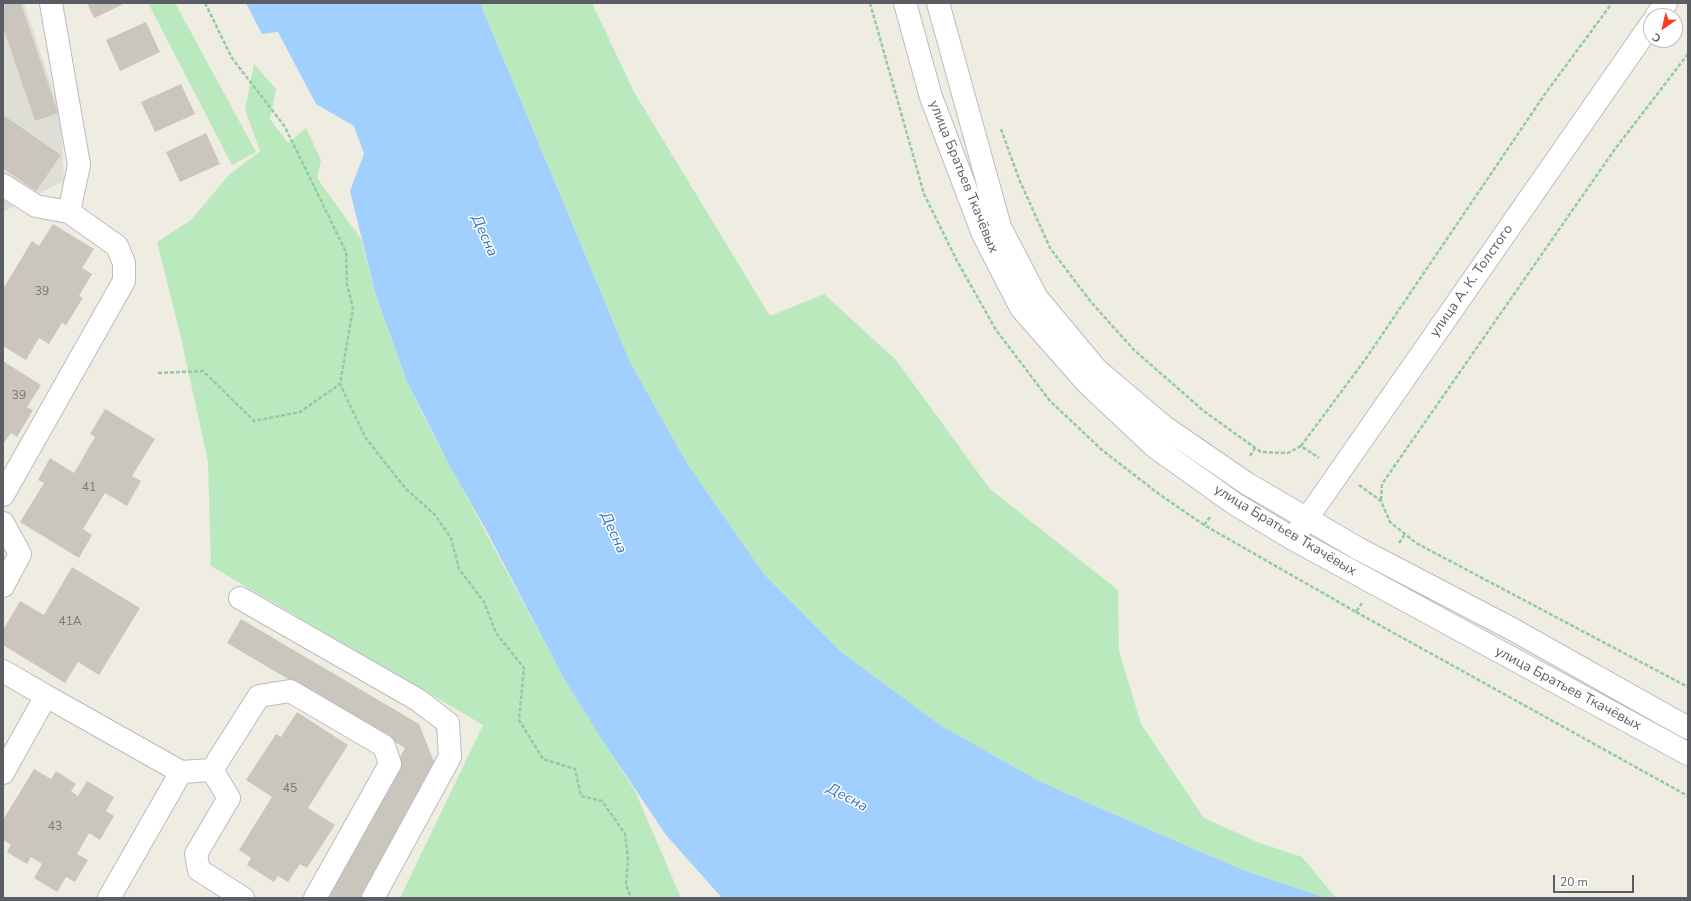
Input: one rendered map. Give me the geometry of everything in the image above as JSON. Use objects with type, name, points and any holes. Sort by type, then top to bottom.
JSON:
[{"type":"street","points":[[51,3],[79,164],[69,212]]},
{"type":"street","name":"улица Братьев Ткачёвых","points":[[905,3],[931,97],[983,234],[1021,308],[1087,383],[1155,447],[1235,504],[1293,540],[1688,754]]},
{"type":"street","name":"улица Братьев Ткачёвых","points":[[938,3],[1000,227],[1037,298],[1097,370],[1163,426],[1246,483],[1306,519],[1518,633],[1688,728]]},
{"type":"street","name":"улица А. К. Толстого","points":[[1293,540],[1306,519],[1643,35]]},
{"type":"street","points":[[3,185],[36,206],[69,212],[117,246],[124,263],[124,281],[3,495]]},
{"type":"street","points":[[3,524],[20,554],[3,586]]},
{"type":"street","points":[[240,598],[418,700],[448,723],[450,757],[373,898]]},
{"type":"street","points":[[3,672],[180,772],[212,770]]},
{"type":"street","points":[[212,770],[259,696],[290,691],[384,746],[390,764],[315,898]]},
{"type":"street","points":[[3,773],[46,696]]},
{"type":"street","points":[[212,770],[229,798],[196,854],[199,870],[243,898]]},
{"type":"street","points":[[110,898],[180,772]]},
{"type":"path","points":[[206,3],[232,58],[285,127],[346,252],[347,284],[353,309],[340,384],[364,437],[405,488],[435,514],[451,538],[459,569],[484,602],[496,634],[524,668],[519,720],[543,759],[575,769],[581,796],[602,801],[625,834],[628,858],[626,885],[631,898]]},
{"type":"path","points":[[998,122],[1019,179],[1050,248],[1091,302],[1134,350],[1205,412],[1261,452],[1288,453],[1301,446],[1367,357],[1545,94],[1612,3]]},
{"type":"path","points":[[1688,54],[1615,149],[1386,478],[1382,484],[1381,501],[1390,522],[1416,543],[1688,687]]},
{"type":"path","points":[[158,373],[203,371],[254,422],[300,412],[340,384]]},
{"type":"path","points":[[1301,446],[1381,501]]},
{"type":"path","points":[[1356,612],[1688,796]]},
{"type":"shaded area","points":[[3,3],[24,3],[61,115],[64,181],[3,212]]},
{"type":"green space","points":[[148,3],[175,3],[256,152],[232,165]]},
{"type":"green space","points":[[480,3],[592,3],[634,92],[770,316],[824,294],[896,360],[990,489],[1118,590],[1119,651],[1141,724],[1204,818],[1257,842],[1302,857],[1336,898],[1326,898],[1243,870],[1141,826],[1039,781],[939,725],[840,651],[764,574],[688,465],[630,362]]},
{"type":"green space","points":[[254,64],[276,89],[270,119],[288,143],[306,128],[321,160],[317,178],[361,239],[375,292],[407,382],[423,415],[563,677],[635,791],[681,898],[400,898],[483,725],[211,566],[208,462],[182,342],[157,242],[191,220],[229,175],[260,151],[245,110]]},
{"type":"water","name":"Десна","points":[[246,3],[480,3],[630,362],[688,465],[764,574],[840,651],[940,725],[1039,781],[1243,870],[1326,898],[722,898],[666,835],[601,738],[563,677],[485,528],[452,470],[407,382],[375,292],[350,191],[364,154],[354,126],[316,104],[278,32],[262,34]]},
{"type":"building","points":[[3,3],[21,3],[58,113],[35,121],[3,27]]},
{"type":"building","points":[[87,3],[126,3],[94,18]]},
{"type":"building","points":[[146,22],[160,52],[120,71],[106,40]]},
{"type":"building","points":[[181,84],[195,114],[155,132],[141,102]]},
{"type":"building","points":[[3,115],[61,155],[36,191],[3,168]]},
{"type":"building","points":[[206,133],[220,164],[180,182],[166,152]]},
{"type":"building","points":[[53,224],[94,249],[82,268],[92,274],[79,296],[83,298],[66,325],[62,323],[49,344],[39,338],[26,360],[3,346],[3,289],[32,241],[39,246]]},
{"type":"building","points":[[3,361],[41,385],[27,407],[33,410],[17,437],[11,433],[3,444]]},
{"type":"building","points":[[105,409],[155,439],[132,476],[141,481],[127,506],[105,493],[83,529],[92,535],[79,558],[20,522],[44,483],[38,480],[50,458],[74,473],[95,437],[90,434]]},
{"type":"building","points":[[72,567],[140,608],[99,675],[78,662],[65,683],[3,645],[3,630],[20,601],[44,615]]},
{"type":"building","points":[[241,619],[419,724],[434,762],[361,898],[324,898],[405,748],[227,643]]},
{"type":"building","points":[[297,712],[348,745],[308,808],[335,825],[307,868],[300,864],[288,882],[278,876],[274,882],[247,865],[251,858],[239,850],[272,797],[246,780],[276,734],[281,737]]},
{"type":"building","points":[[34,769],[51,779],[56,771],[76,784],[71,791],[78,796],[87,781],[114,797],[106,811],[114,816],[100,840],[89,833],[77,854],[88,860],[75,882],[66,877],[57,892],[34,878],[42,864],[31,857],[27,864],[7,852],[11,845],[3,840],[3,820]]}]
